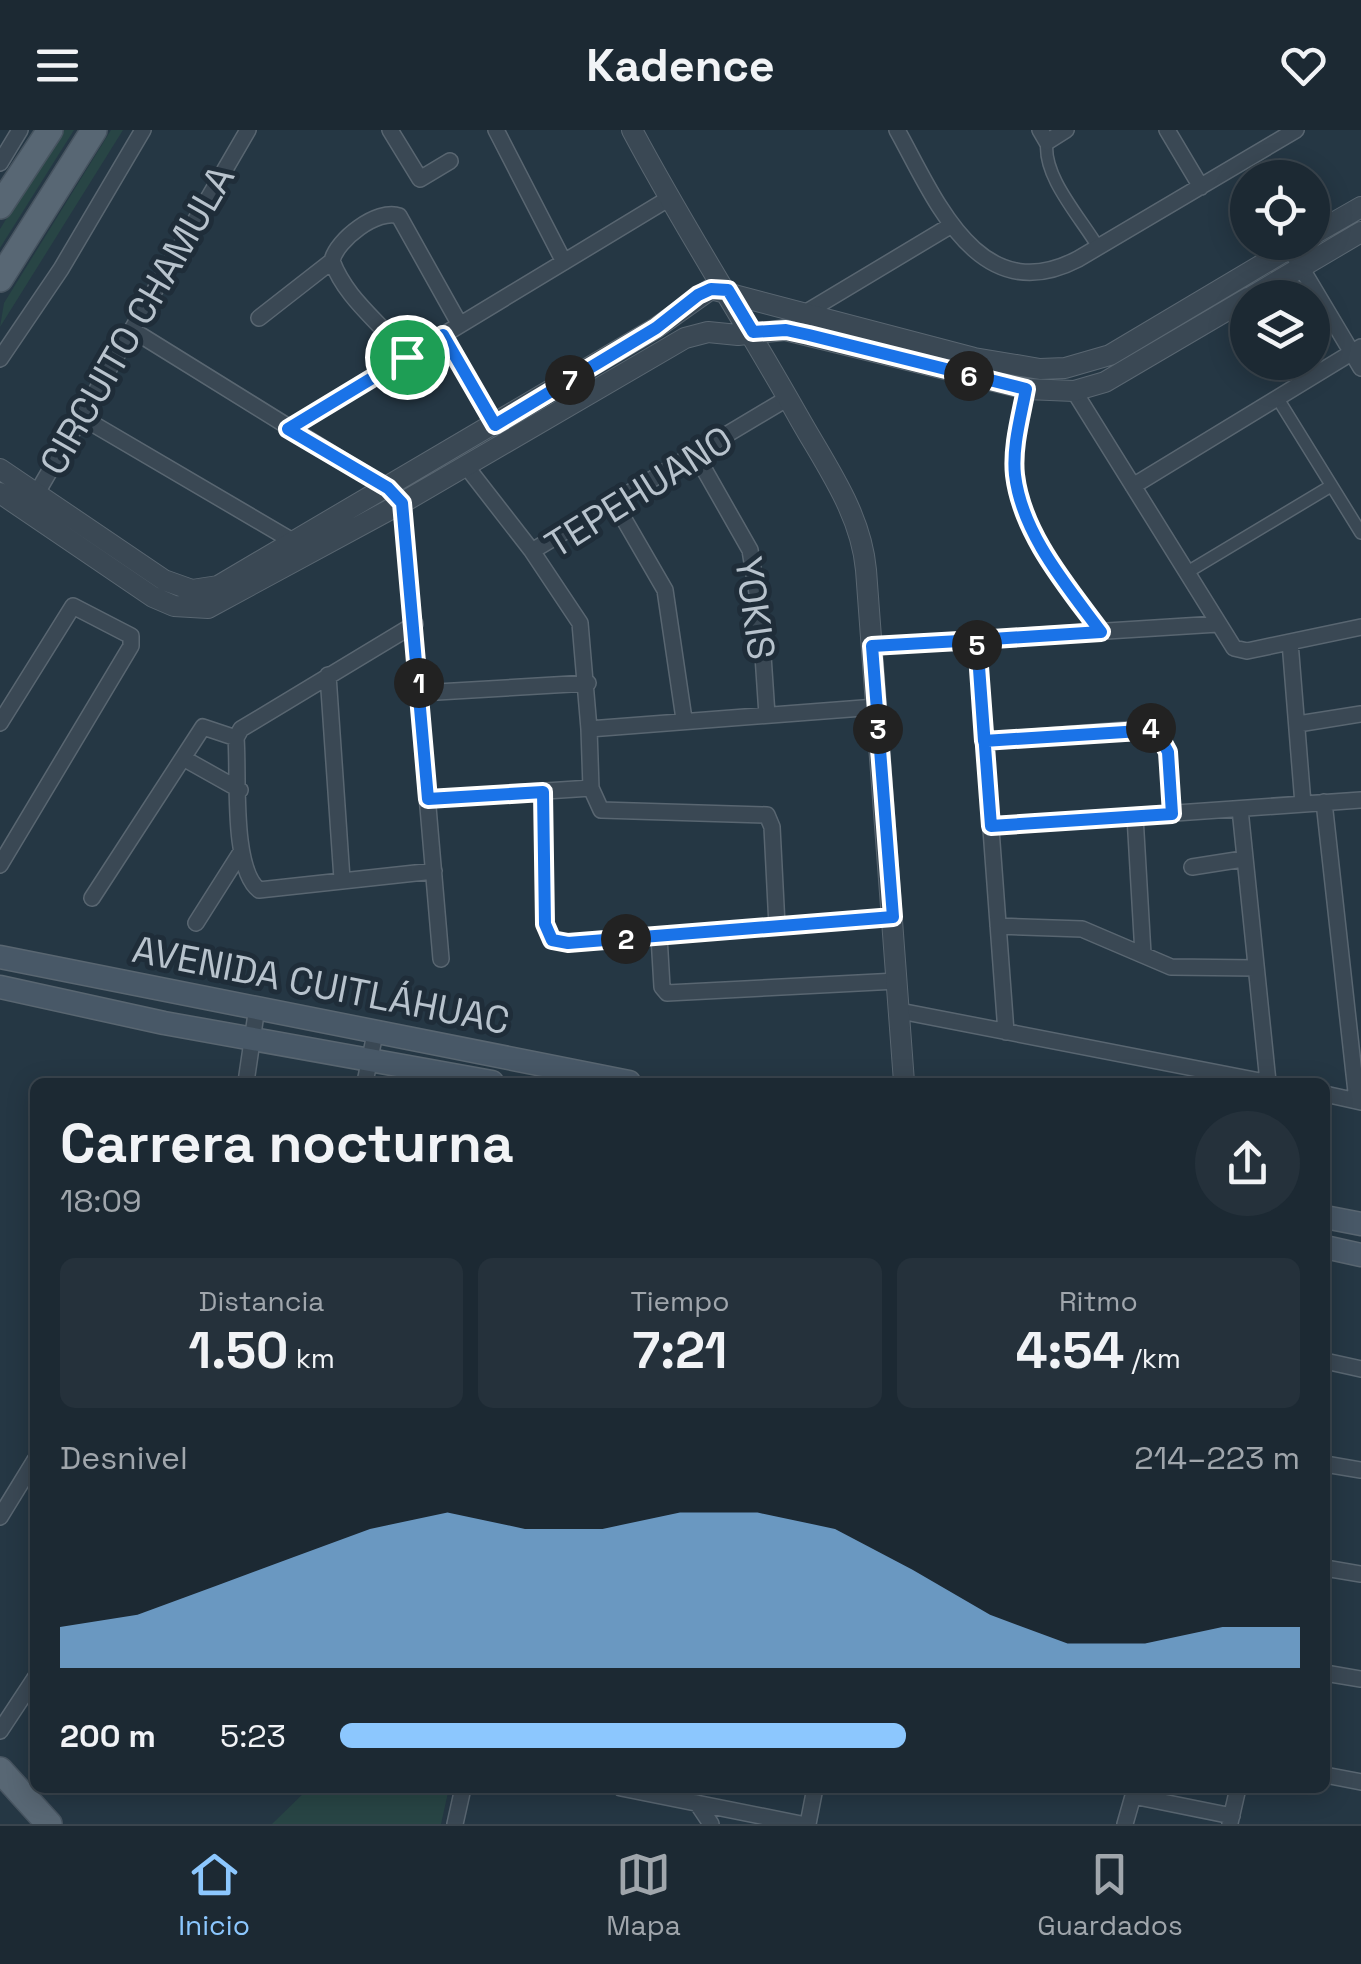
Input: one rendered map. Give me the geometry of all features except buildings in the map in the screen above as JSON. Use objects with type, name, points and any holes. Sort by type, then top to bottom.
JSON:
[{"type":"main road","points":[[0,206],[50,130]]},
{"type":"main road","points":[[0,279],[94,130]]},
{"type":"main road","name":"AVENIDA CUITLÁHUAC","points":[[0,957],[376,1029],[591,1078]]},
{"type":"main road","name":"AVENIDA CUITLÁHUAC","points":[[0,987],[472,1078]]},
{"type":"main road","points":[[1330,1217],[1361,1224]]},
{"type":"main road","points":[[1330,1249],[1361,1254]]},
{"type":"main road","points":[[0,1770],[50,1824]]},
{"type":"street","points":[[0,162],[20,130]]},
{"type":"street","points":[[2,354],[61,269],[143,130]]},
{"type":"street","name":"CIRCUITO CHAMULA","points":[[32,502],[248,130]]},
{"type":"street","points":[[390,130],[420,179],[450,161]]},
{"type":"street","points":[[496,130],[564,262]]},
{"type":"street","points":[[632,130],[668,199],[753,332],[859,525],[872,646],[904,1078]]},
{"type":"street","points":[[898,130],[950,226],[982,258],[1021,270],[1065,266],[1293,131]]},
{"type":"street","points":[[1066,130],[1044,136],[1045,155],[1098,247]]},
{"type":"street","points":[[1167,130],[1200,186]]},
{"type":"street","points":[[288,429],[668,199]]},
{"type":"street","points":[[1330,225],[1361,207]]},
{"type":"street","points":[[260,318],[333,258],[340,244],[390,213],[399,216],[460,325]]},
{"type":"street","points":[[786,330],[805,312],[950,226]]},
{"type":"street","points":[[1330,242],[1361,232]]},
{"type":"street","points":[[333,258],[355,301],[389,332],[407,357]]},
{"type":"street","points":[[0,469],[32,502],[153,597],[191,609],[222,604],[395,496],[495,425],[656,328],[711,289],[728,290],[974,358],[1040,370],[1064,368],[1110,355],[1284,260]]},
{"type":"street","points":[[1268,280],[1289,260]]},
{"type":"street","points":[[1301,260],[1356,350],[1361,368]]},
{"type":"street","points":[[0,493],[32,502],[164,580],[186,589],[218,586],[395,496],[466,466],[664,347],[708,332],[786,330],[1026,389],[1074,390],[1105,382],[1230,309]]},
{"type":"street","points":[[134,331],[395,496],[415,624],[441,960]]},
{"type":"street","points":[[443,335],[495,425]]},
{"type":"street","points":[[1133,486],[1356,350]]},
{"type":"street","points":[[1026,389],[1015,449],[1021,504],[1048,556],[1101,632]]},
{"type":"street","points":[[1074,390],[1186,574],[1239,650],[1361,627]]},
{"type":"street","name":"TEPEHUANO","points":[[590,788],[588,683],[580,623],[532,551],[788,398]]},
{"type":"street","points":[[1278,399],[1361,533]]},
{"type":"street","points":[[83,418],[296,544]]},
{"type":"street","name":"YOKIS","points":[[696,455],[750,550],[760,611],[767,715]]},
{"type":"street","points":[[466,466],[532,551]]},
{"type":"street","points":[[1186,574],[1332,486]]},
{"type":"street","points":[[614,502],[664,590],[684,719]]},
{"type":"street","points":[[0,723],[65,612],[73,606],[126,629],[131,636],[130,646],[0,865]]},
{"type":"street","points":[[415,624],[249,721],[236,738],[241,852],[245,874],[259,890],[434,871]]},
{"type":"street","points":[[872,646],[1218,624]]},
{"type":"street","points":[[977,640],[1006,1032]]},
{"type":"street","points":[[1290,642],[1303,804]]},
{"type":"street","points":[[328,675],[342,879]]},
{"type":"street","points":[[420,693],[588,683]]},
{"type":"street","points":[[589,729],[876,707]]},
{"type":"street","points":[[1298,724],[1361,714]]},
{"type":"street","points":[[92,898],[205,725],[236,738]]},
{"type":"street","points":[[984,741],[1152,728],[1161,733],[1168,752],[1172,814]]},
{"type":"street","points":[[183,758],[240,790]]},
{"type":"street","points":[[428,799],[590,788],[597,807],[622,814],[754,811],[766,815],[772,827],[777,926]]},
{"type":"street","points":[[543,792],[545,924],[552,940],[568,943],[893,917]]},
{"type":"street","points":[[991,826],[1361,800]]},
{"type":"street","points":[[1324,802],[1359,1101],[1330,1095]]},
{"type":"street","points":[[1240,809],[1266,1078]]},
{"type":"street","points":[[1134,816],[1143,954]]},
{"type":"street","points":[[196,923],[241,852]]},
{"type":"street","points":[[1192,868],[1243,859]]},
{"type":"street","points":[[998,926],[1082,929],[1182,969],[1256,968]]},
{"type":"street","points":[[658,936],[662,992],[897,981]]},
{"type":"street","points":[[247,1078],[257,1008]]},
{"type":"street","points":[[900,1010],[1245,1078]]},
{"type":"street","points":[[366,1078],[376,1029]]},
{"type":"street","points":[[1330,1362],[1361,1369]]},
{"type":"street","points":[[1330,1465],[1361,1470]]},
{"type":"street","points":[[0,1516],[30,1468]]},
{"type":"street","points":[[1330,1569],[1361,1574]]},
{"type":"street","points":[[1330,1673],[1361,1679]]},
{"type":"street","points":[[0,1731],[30,1686]]},
{"type":"street","points":[[1330,1776],[1361,1782]]},
{"type":"street","points":[[455,1824],[462,1793]]},
{"type":"street","points":[[646,1793],[804,1824],[813,1793]]},
{"type":"street","points":[[1125,1824],[1134,1793]]},
{"type":"street","points":[[1137,1793],[1231,1820],[1237,1793]]},
{"type":"street","points":[[697,1803],[711,1824]]},
{"type":"green space","points":[[61,130],[74,130],[0,248],[0,229]]},
{"type":"green space","points":[[111,130],[123,130],[0,327],[4,303]]},
{"type":"green space","points":[[304,1793],[448,1793],[441,1824],[272,1824]]},
{"type":"route","points":[[407,357],[288,429],[388,488],[402,503],[428,799],[543,792],[545,924],[552,940],[568,943],[893,917],[872,646],[977,640],[984,741],[1061,733],[1156,730],[1164,738],[1168,752],[1172,814],[991,826],[977,640],[1101,632],[1048,556],[1021,504],[1014,473],[1015,449],[1026,389],[786,330],[753,332],[728,290],[720,288],[698,295],[675,316],[495,425],[443,335],[407,357]]}]
